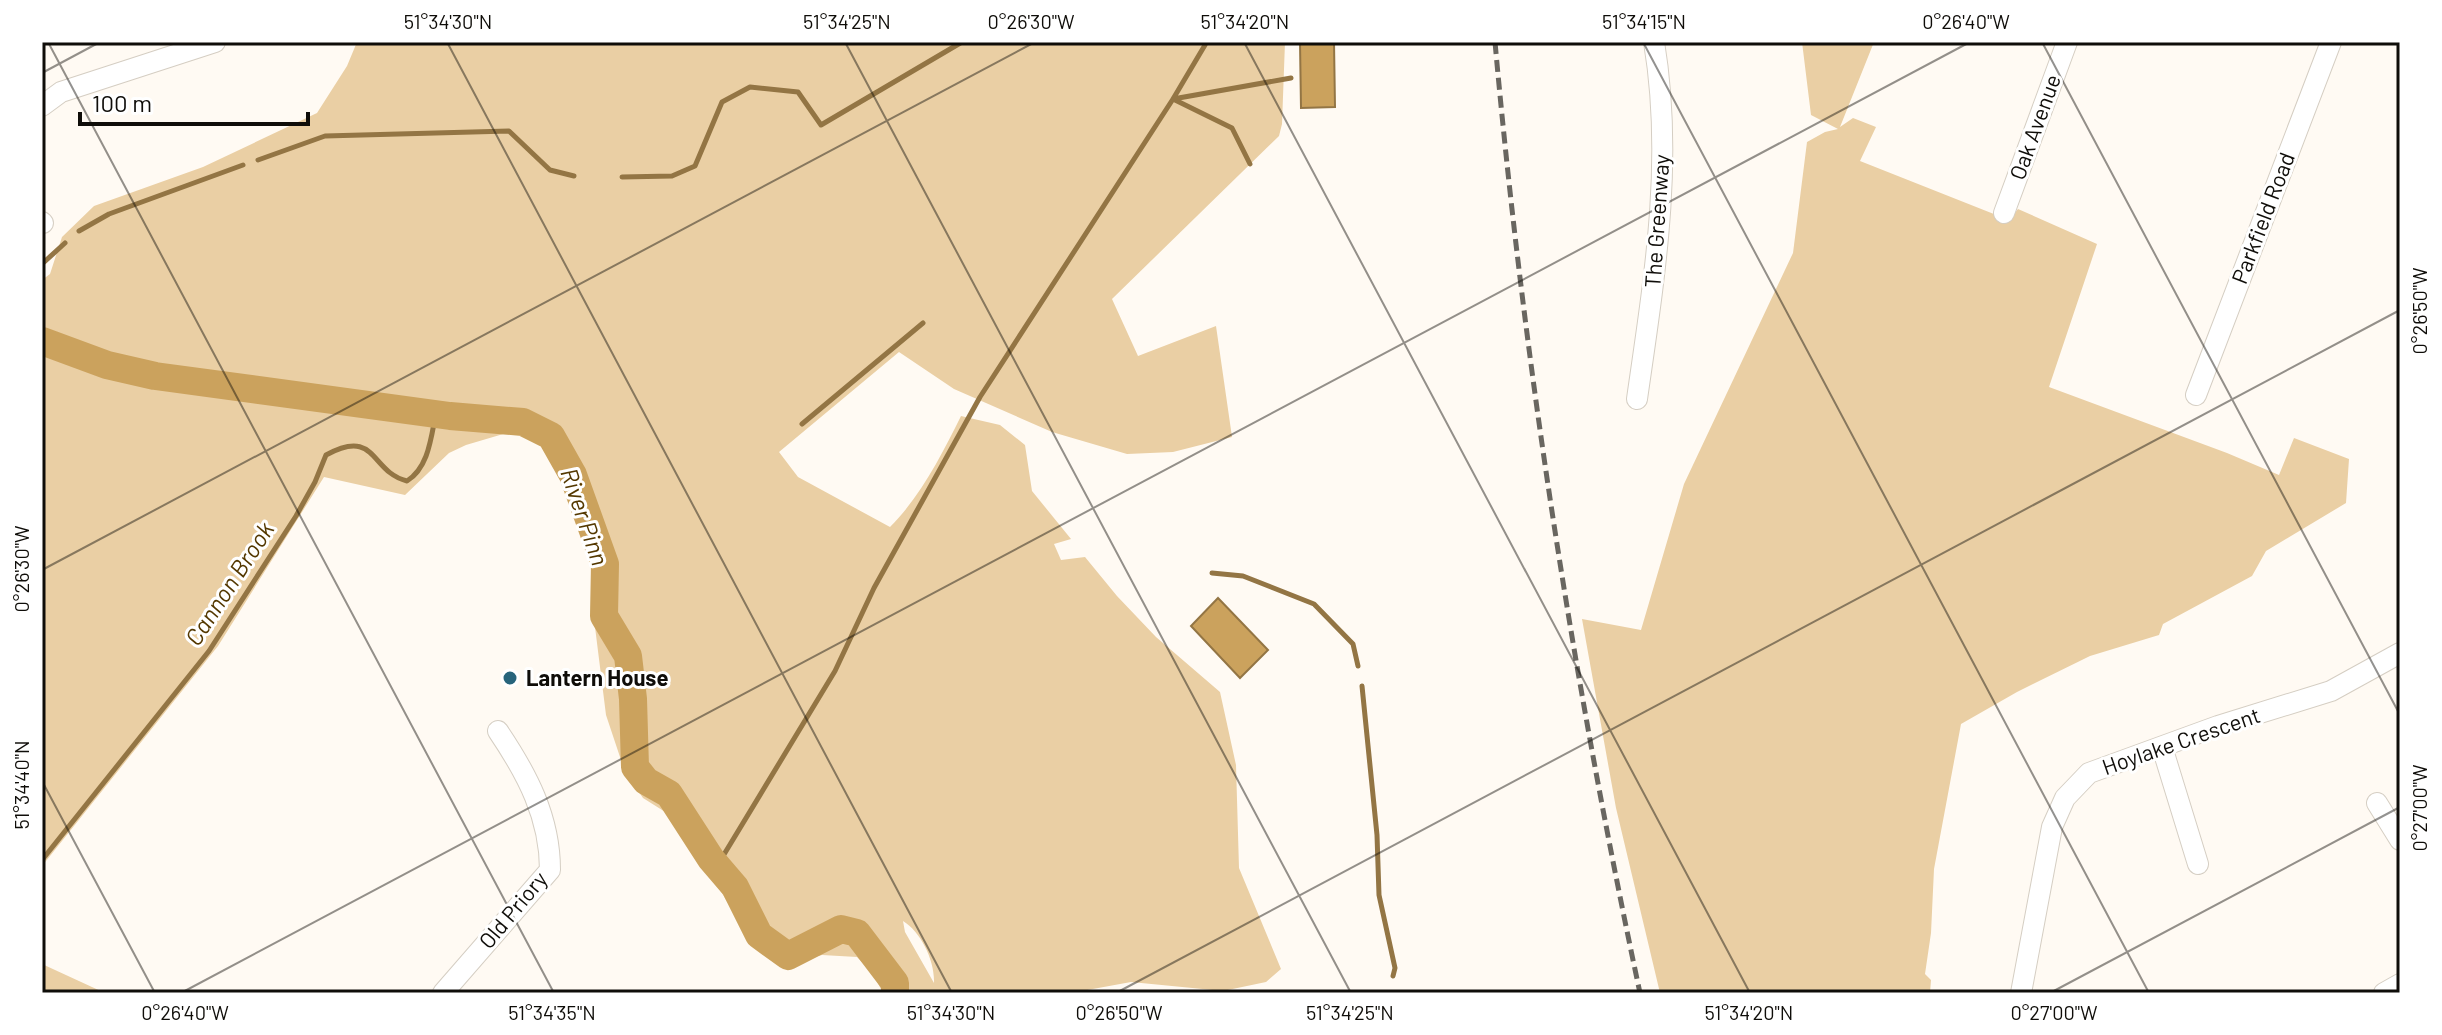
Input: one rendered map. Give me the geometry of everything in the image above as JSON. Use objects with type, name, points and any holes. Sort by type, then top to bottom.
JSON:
[{"type":"street","points":[[42,106],[61,92],[215,42]]},
{"type":"street","name":"The Greenway","points":[[1637,399],[1658,257],[1661,211],[1662,93],[1654,42]]},
{"type":"street","name":"Oak Avenue","points":[[2004,213],[2067,42]]},
{"type":"street","name":"Parkfield Road","points":[[2196,395],[2331,42]]},
{"type":"street","name":"Hoylake Crescent","points":[[2021,993],[2052,827],[2065,798],[2089,773],[2218,726],[2331,691],[2400,653]]},
{"type":"street","name":"Old Priory","points":[[443,993],[550,870],[541,807],[519,761],[498,731]]},
{"type":"street","points":[[2162,747],[2198,864]]},
{"type":"street","points":[[2377,803],[2400,840]]},
{"type":"street","points":[[2384,993],[2400,984]]},
{"type":"shaded area","points":[[357,42],[1285,42],[1279,136],[1112,299],[1138,356],[1216,326],[1232,437],[1173,452],[1127,454],[1052,432],[954,389],[899,352],[779,452],[798,477],[890,527],[921,488],[961,416],[1000,425],[1025,445],[1032,491],[1071,539],[1054,544],[1061,560],[1085,557],[1156,637],[1220,692],[1236,765],[1239,868],[1281,969],[1266,982],[1223,991],[1131,982],[1071,993],[883,993],[873,974],[857,957],[822,955],[782,965],[752,944],[670,815],[643,798],[625,772],[606,715],[593,611],[590,544],[564,490],[559,464],[546,444],[510,432],[449,453],[405,495],[324,477],[218,646],[42,866],[42,280],[50,274],[62,237],[94,206],[203,167],[317,113],[347,66]],"holes":[[[903,921],[910,926],[929,957],[934,983],[905,932]]]},
{"type":"shaded area","points":[[1300,42],[1334,42],[1335,107],[1301,108]]},
{"type":"shaded area","points":[[1802,42],[1874,42],[1840,127],[1853,118],[1876,127],[1860,161],[2009,220],[2018,209],[2097,244],[2049,387],[2279,475],[2294,438],[2349,459],[2346,503],[2266,551],[2252,576],[2163,624],[2159,635],[2090,656],[1961,724],[1934,869],[1931,933],[1925,974],[1931,980],[1930,993],[1660,993],[1616,808],[1582,619],[1641,630],[1684,484],[1793,253],[1807,142],[1838,129],[1811,115]]},
{"type":"shaded area","points":[[1218,598],[1268,650],[1240,678],[1191,626]]},
{"type":"shaded area","points":[[42,964],[105,993],[42,993]]},
{"type":"waterway","points":[[622,177],[672,176],[695,166],[722,102],[750,87],[798,92],[821,125],[962,42]]},
{"type":"waterway","points":[[1205,45],[1173,99],[1232,128],[1250,164]]},
{"type":"waterway","points":[[717,866],[835,671],[874,588],[980,397],[1173,99],[1291,78]]},
{"type":"waterway","points":[[258,160],[325,136],[509,131],[550,170],[574,176]]},
{"type":"waterway","points":[[79,231],[109,214],[243,165]]},
{"type":"waterway","points":[[42,264],[65,243]]},
{"type":"waterway","points":[[802,424],[923,323]]},
{"type":"waterway","name":"River Pinn","points":[[42,341],[107,365],[155,376],[450,416],[523,422],[551,436],[573,475],[605,564],[604,616],[628,656],[635,767],[646,781],[669,794],[711,859],[735,887],[759,935],[788,956],[841,929],[857,933],[895,983],[895,993]]},
{"type":"waterway","name":"Cannon Brook","points":[[42,860],[209,651],[296,516],[326,455],[355,446],[372,454],[395,476],[407,481],[425,460],[436,413]]},
{"type":"waterway","points":[[1212,573],[1243,576],[1314,604],[1353,644],[1358,666]]},
{"type":"waterway","points":[[1362,686],[1377,835],[1379,895],[1395,968],[1393,976]]},
{"type":"railway","points":[[1495,42],[1520,281],[1553,520],[1593,757],[1640,993]]},
{"type":"place","name":"Lantern House","points":[[510,678]]}]
